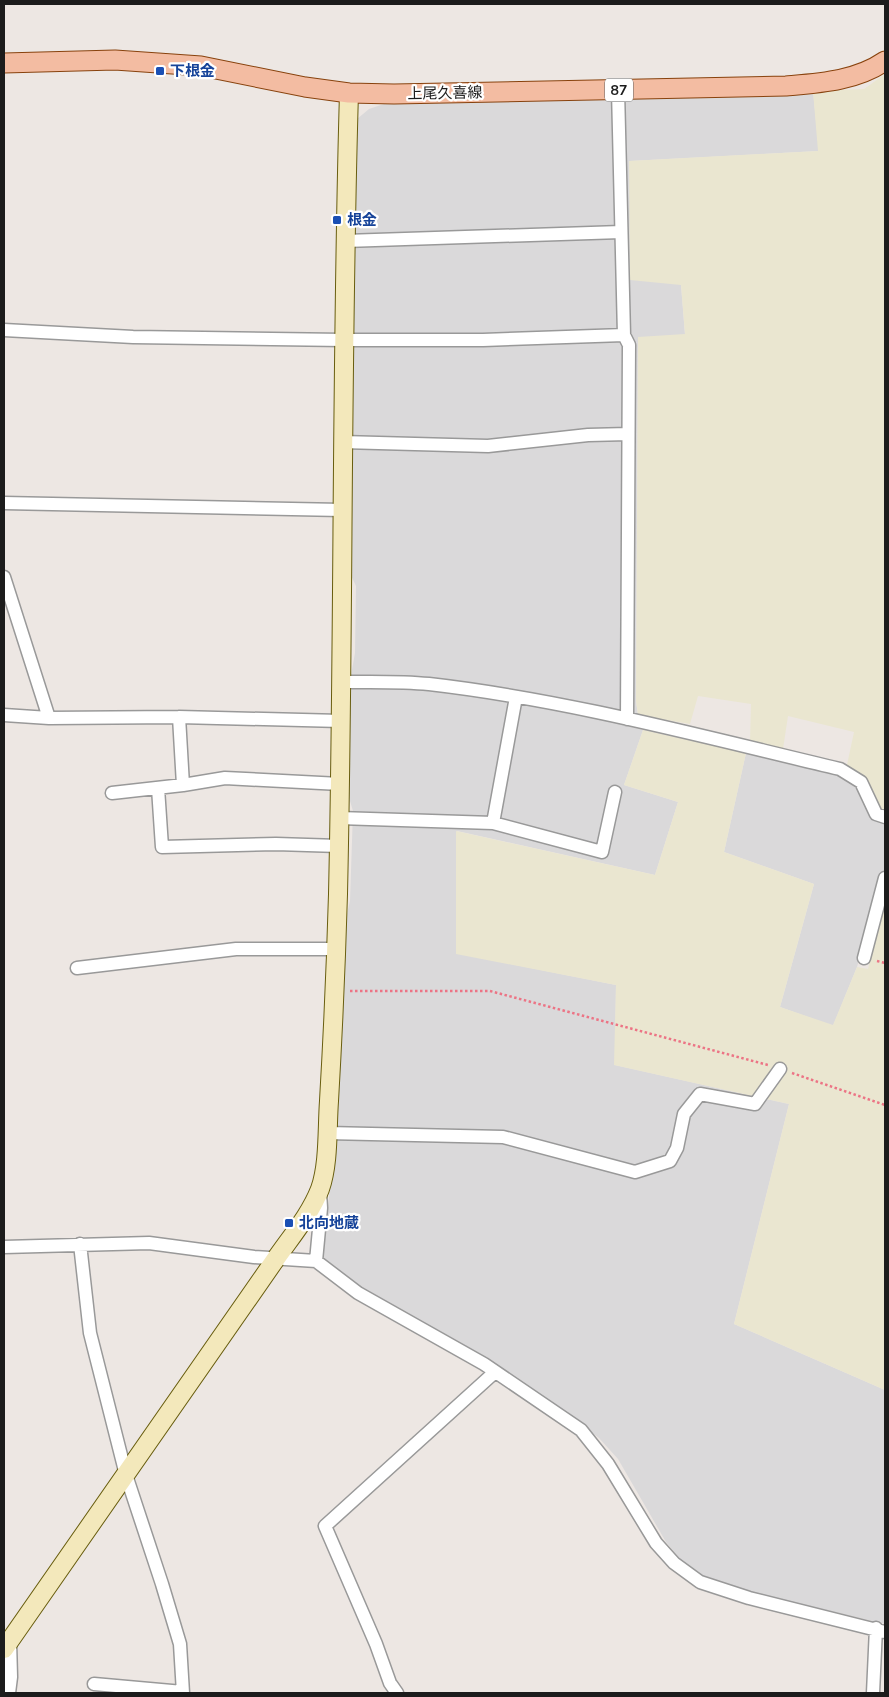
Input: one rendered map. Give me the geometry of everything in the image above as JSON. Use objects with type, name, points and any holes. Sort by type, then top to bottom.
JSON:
[{"type":"main road","name":"上尾久喜線","points":[[4,63],[115,60],[200,66],[305,87],[349,93],[394,94],[818,84],[862,73],[885,61]]},
{"type":"street","points":[[618,90],[624,335],[629,346],[627,718]]},
{"type":"street","points":[[316,1261],[321,1208],[320,1189],[327,1133],[336,991],[342,682],[342,442],[349,93]]},
{"type":"street","points":[[345,241],[621,232]]},
{"type":"street","points":[[4,330],[133,337],[344,340],[483,340],[624,335]]},
{"type":"street","points":[[342,442],[488,446],[588,435],[628,434]]},
{"type":"street","points":[[4,503],[342,510]]},
{"type":"street","points":[[4,577],[49,718]]},
{"type":"street","points":[[342,682],[427,684],[516,697],[627,718],[840,770],[861,782],[876,814],[885,817]]},
{"type":"street","points":[[492,823],[516,697]]},
{"type":"street","points":[[4,715],[49,718],[179,717],[341,721]]},
{"type":"street","points":[[179,717],[183,785]]},
{"type":"street","points":[[112,793],[225,778],[340,784]]},
{"type":"street","points":[[158,788],[162,847],[276,844],[339,846]]},
{"type":"street","points":[[339,818],[492,823],[602,852],[615,792]]},
{"type":"street","points":[[864,958],[885,878]]},
{"type":"street","points":[[77,968],[236,949],[337,949]]},
{"type":"street","points":[[327,1133],[503,1137],[635,1172],[670,1161],[677,1148],[684,1114],[700,1094],[754,1104],[780,1069]]},
{"type":"street","points":[[9,1693],[11,1677],[7,1645],[304,1218],[320,1189]]},
{"type":"street","points":[[4,1247],[149,1243],[275,1260],[316,1261],[358,1293],[495,1372],[580,1430],[608,1464],[656,1543],[674,1563],[700,1582],[749,1598],[881,1630],[873,1693]]},
{"type":"street","points":[[80,1244],[90,1333],[126,1475],[180,1644],[183,1692],[94,1684]]},
{"type":"street","points":[[397,1693],[390,1683],[376,1644],[325,1526],[495,1372]]},
{"type":"path","points":[[336,991],[490,991],[780,1069],[885,1105]]},
{"type":"shaded area","points":[[885,74],[885,810],[880,809],[864,778],[847,765],[854,732],[788,716],[783,749],[750,742],[751,704],[698,696],[690,724],[638,715],[636,701],[638,337],[685,334],[681,285],[630,280],[629,161],[818,151],[813,91],[864,89]]},
{"type":"shaded area","points":[[813,91],[819,151],[630,161],[681,285],[685,335],[638,338],[636,701],[638,715],[419,680],[351,675],[355,653],[356,586],[348,569],[352,136],[357,119],[369,109],[393,101]]},
{"type":"shaded area","points":[[348,686],[447,691],[561,709],[643,730],[624,785],[678,802],[655,875],[457,831],[456,953],[616,985],[615,1065],[789,1104],[734,1324],[885,1390],[885,1624],[725,1586],[698,1576],[666,1542],[618,1459],[599,1438],[549,1400],[473,1354],[368,1296],[325,1264],[323,1252],[332,1170],[342,936],[350,901],[353,811],[347,791]]},
{"type":"shaded area","points":[[643,730],[746,753],[724,852],[814,884],[780,1007],[833,1025],[857,967],[868,969],[885,901],[885,1390],[734,1324],[789,1104],[614,1065],[616,985],[456,954],[456,831],[655,875],[678,802],[624,785]]},
{"type":"shaded area","points":[[746,753],[845,774],[885,817],[885,866],[857,967],[833,1026],[780,1007],[814,884],[724,852]]},
{"type":"place","name":"下根金","points":[[160,71]]},
{"type":"place","name":"根金","points":[[337,220]]},
{"type":"place","name":"北向地蔵","points":[[289,1223]]}]
